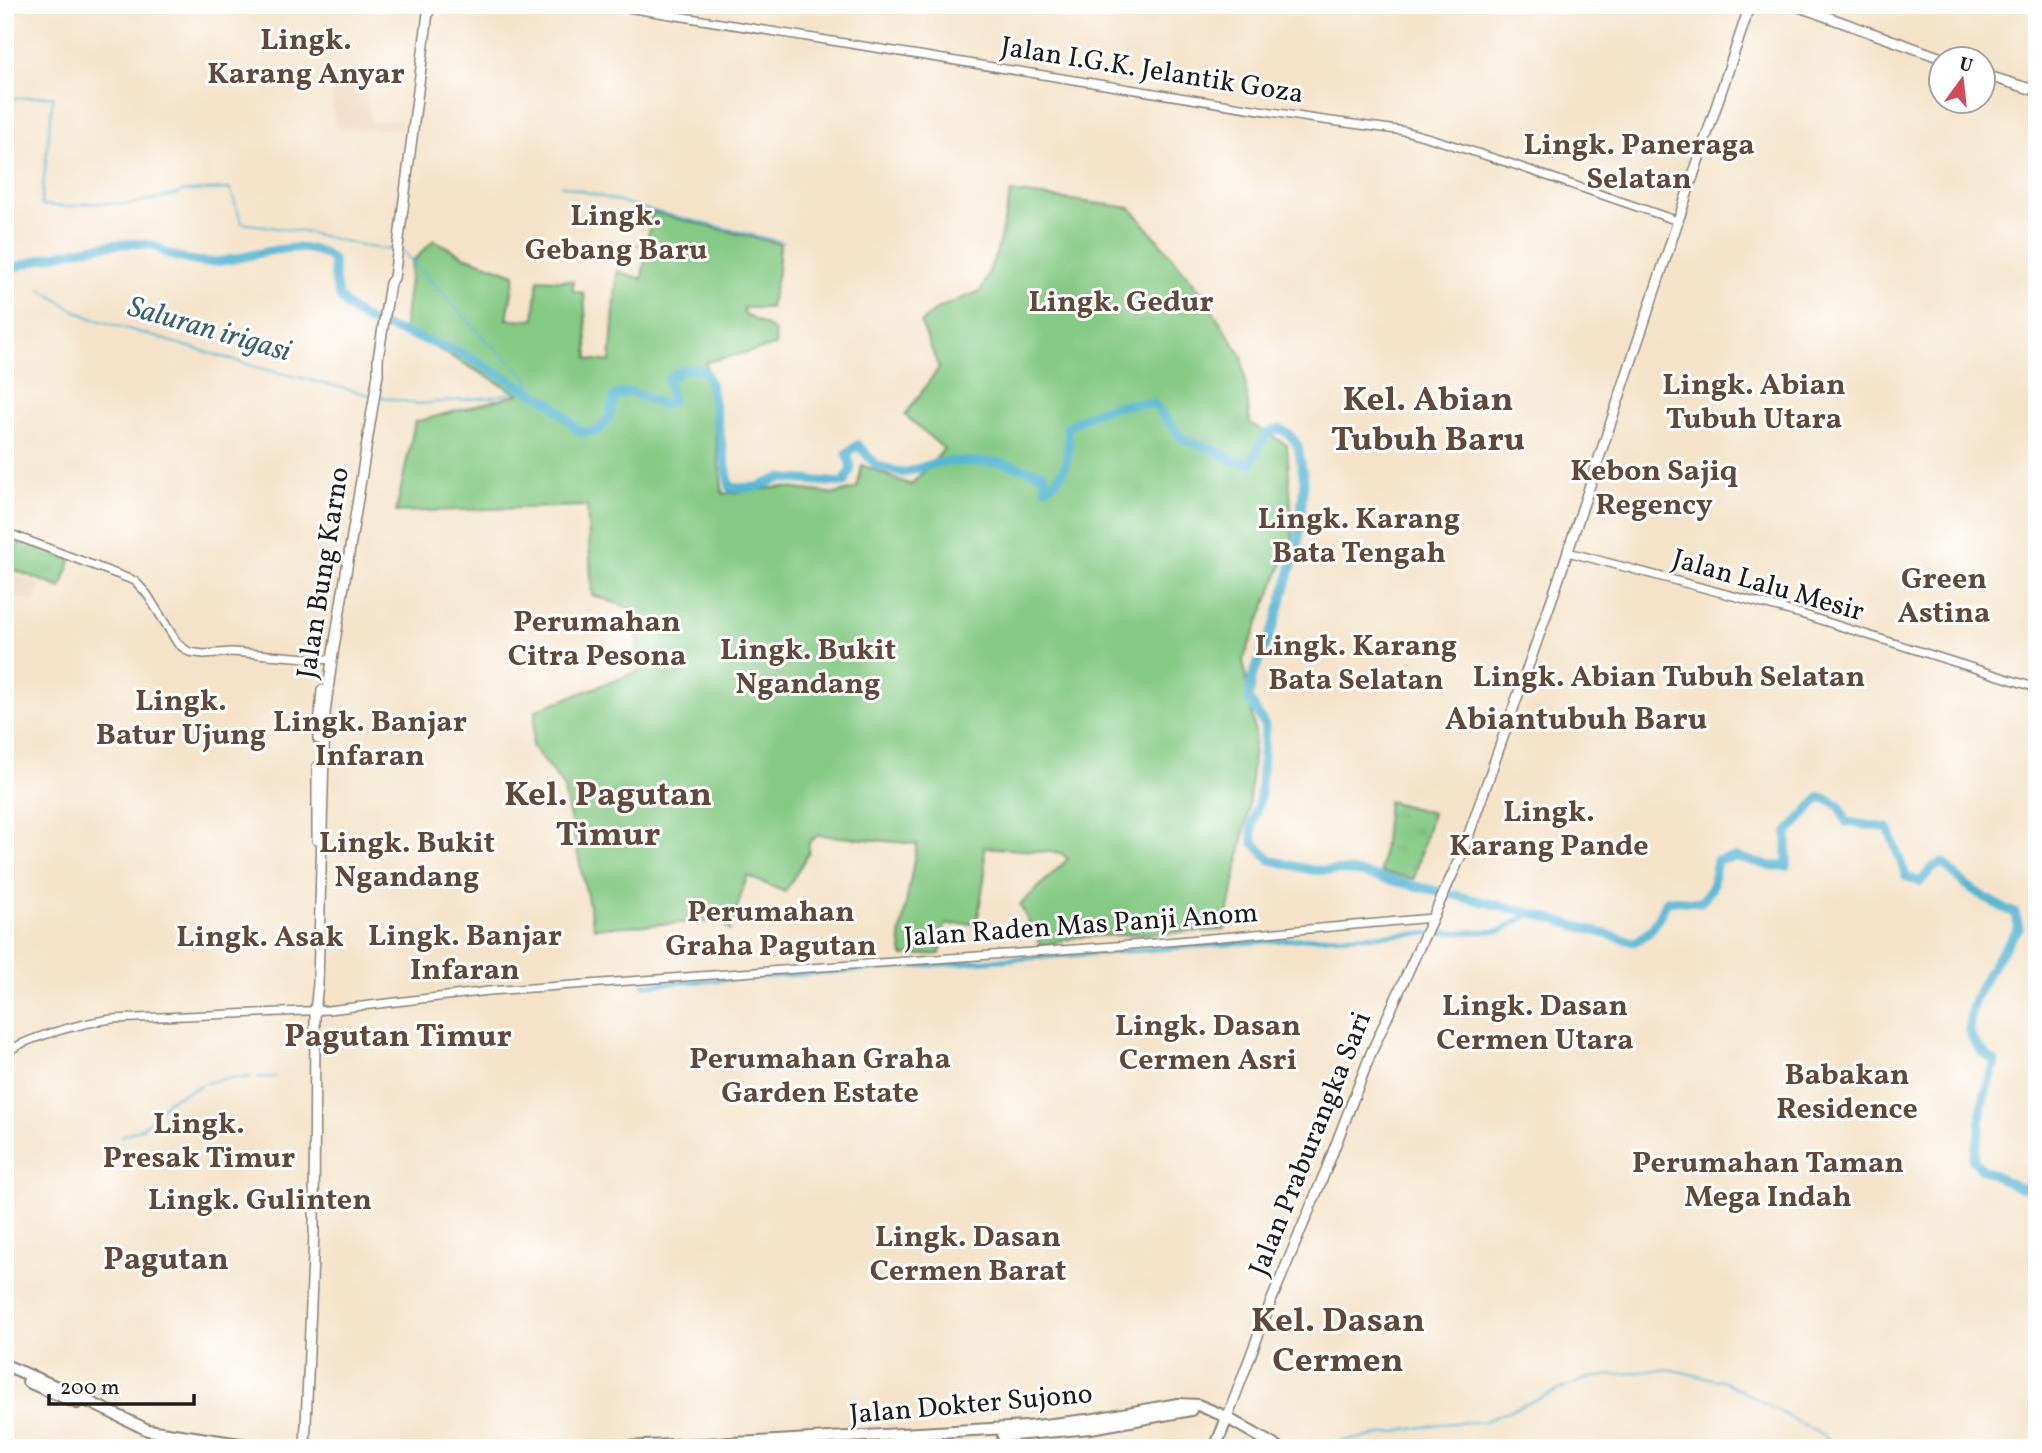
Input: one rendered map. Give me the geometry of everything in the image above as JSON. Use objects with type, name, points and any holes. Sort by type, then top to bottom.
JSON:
[{"type":"highway","points":[[7,1370],[62,1389],[148,1430],[185,1442],[219,1448]]},
{"type":"highway","name":"Jalan Dokter Sujono","points":[[589,1448],[846,1442],[1060,1425],[1178,1404],[1198,1405],[1226,1421]]},
{"type":"highway","points":[[1215,1448],[1226,1421]]},
{"type":"highway","points":[[1226,1421],[1273,1448]]},
{"type":"highway","points":[[1226,1421],[1279,1448]]},
{"type":"highway","points":[[185,1442],[266,1448]]},
{"type":"highway","points":[[787,1448],[846,1442]]},
{"type":"main road","points":[[305,1448],[314,1233],[319,714],[390,283],[394,278],[394,248],[426,5]]},
{"type":"main road","name":"Jalan Praburangka Sari","points":[[1226,1421],[1244,1369],[1371,1053],[1445,892],[1493,770],[1750,5]]},
{"type":"main road","points":[[1794,5],[1926,52]]},
{"type":"main road","points":[[1996,78],[2037,91]]},
{"type":"main road","points":[[316,992],[316,865],[320,781]]},
{"type":"street","name":"Jalan I.G.K. Jelantik Goza","points":[[609,5],[1405,131],[1510,163],[1678,221]]},
{"type":"street","points":[[5,532],[135,581],[147,594],[178,644],[189,652],[232,652],[329,659]]},
{"type":"street","name":"Jalan Lalu Mesir","points":[[1568,552],[1801,614],[2037,688]]},
{"type":"street","name":"Jalan Raden Mas Panji Anom","points":[[5,1055],[23,1043],[81,1024],[99,1021],[203,1014],[315,1011],[489,991],[1117,946],[1428,927]]},
{"type":"shaded area","points":[[362,82],[372,122],[402,120],[401,130],[335,128],[331,83]]},
{"type":"shaded area","points":[[9,573],[40,585],[35,601],[13,597],[10,603],[5,604],[5,585]]},
{"type":"green space","points":[[1011,192],[1131,208],[1198,288],[1242,356],[1250,423],[1287,445],[1293,538],[1243,660],[1255,734],[1248,813],[1225,930],[1077,937],[1041,946],[1020,905],[1068,859],[1061,853],[984,847],[985,873],[977,923],[945,925],[940,954],[903,956],[900,937],[917,844],[818,835],[809,842],[809,852],[785,892],[747,876],[730,931],[719,921],[594,928],[563,786],[532,746],[536,710],[639,671],[635,610],[592,595],[587,506],[396,512],[415,422],[519,394],[434,347],[403,335],[412,262],[434,240],[464,256],[515,274],[507,319],[534,320],[538,279],[573,281],[573,291],[584,293],[588,359],[610,362],[617,271],[642,279],[652,212],[780,244],[778,272],[770,308],[743,308],[744,314],[774,330],[776,346],[706,362],[723,494],[782,487],[835,494],[857,488],[862,465],[911,485],[944,449],[905,415],[939,368],[921,323],[938,308],[981,291],[997,251]]},
{"type":"green space","points":[[20,540],[71,560],[61,588],[9,568]]},
{"type":"green space","points":[[1388,801],[1432,813],[1414,879],[1381,872]]},
{"type":"waterway","name":"Saluran irigasi","points":[[5,99],[53,96],[41,205],[68,207],[90,203],[130,204],[184,191],[230,189],[242,223],[305,232],[373,248],[395,249]]},
{"type":"waterway","points":[[561,185],[649,210],[783,242]]},
{"type":"waterway","points":[[5,271],[58,255],[118,244],[152,245],[178,257],[208,262],[291,248],[320,252],[333,260],[338,291],[352,310],[371,322],[457,351],[550,402],[580,432],[598,431],[609,417],[615,395],[631,392],[663,405],[672,401],[668,380],[672,376],[690,369],[705,371],[711,386],[730,488],[757,487],[780,478],[844,483],[851,468],[847,453],[858,445],[876,465],[903,473],[939,462],[999,462],[1044,474],[1046,488],[1064,469],[1068,454],[1067,427],[1089,415],[1119,405],[1154,404],[1185,441],[1214,449],[1233,461],[1251,463],[1267,433],[1280,429],[1290,435],[1298,446],[1304,480],[1298,545],[1275,623],[1252,677],[1249,699],[1265,726],[1260,797],[1252,825],[1253,842],[1271,860],[1311,870],[1351,871],[1531,913],[1634,942],[1655,925],[1667,900],[1701,902],[1712,888],[1717,860],[1736,857],[1769,866],[1787,866],[1787,833],[1820,797],[1831,800],[1843,812],[1846,822],[1888,828],[1906,876],[1920,882],[1933,867],[1943,863],[1976,892],[2015,913],[2019,928],[1983,983],[1971,1015],[1970,1029],[1974,1042],[1995,1062],[1981,1107],[1980,1131],[1973,1160],[1981,1168],[2019,1188],[2037,1187]]},
{"type":"waterway","points":[[626,245],[643,245],[709,259]]},
{"type":"waterway","name":"Saluran irigasi","points":[[401,249],[486,340],[528,378],[532,391]]},
{"type":"waterway","name":"Saluran irigasi","points":[[41,289],[91,318],[260,368],[371,395]]},
{"type":"waterway","name":"Saluran irigasi","points":[[377,396],[417,404],[491,397],[510,393],[519,386]]},
{"type":"waterway","points":[[644,985],[1327,937],[1501,931],[1531,913]]},
{"type":"waterway","points":[[206,1083],[227,1078],[251,1077]]},
{"type":"waterway","points":[[258,1077],[275,1077]]},
{"type":"waterway","points":[[122,1136],[142,1128],[169,1100],[202,1085]]},
{"type":"waterway","points":[[1292,1448],[1440,1424],[1485,1421],[1588,1378],[1668,1369],[1726,1382],[1845,1448]]},
{"type":"district","name":"Lingk. Karang Anyar","points":[[306,58]]},
{"type":"district","name":"Lingk. Paneraga Selatan","points":[[1639,163]]},
{"type":"district","name":"Lingk. Gebang Baru","points":[[616,234]]},
{"type":"district","name":"Lingk. Gedur","points":[[1121,303]]},
{"type":"district","name":"Lingk. Abian Tubuh Utara","points":[[1754,403]]},
{"type":"district","name":"Kel. Abian Tubuh Baru","points":[[1428,421]]},
{"type":"district","name":"Kebon Sajiq Regency","points":[[1654,489]]},
{"type":"district","name":"Lingk. Karang Bata Tengah","points":[[1359,537]]},
{"type":"district","name":"Green Astina","points":[[1944,597]]},
{"type":"district","name":"Perumahan Citra Pesona","points":[[597,640]]},
{"type":"district","name":"Lingk. Karang Bata Selatan","points":[[1356,664]]},
{"type":"district","name":"Lingk. Bukit Ngandang","points":[[808,668]]},
{"type":"district","name":"Lingk. Abian Tubuh Selatan","points":[[1669,678]]},
{"type":"district","name":"Lingk. Batur Ujung","points":[[181,719]]},
{"type":"district","name":"Abiantubuh Baru","points":[[1576,721]]},
{"type":"district","name":"Lingk. Banjar Infaran","points":[[370,740]]},
{"type":"district","name":"Kel. Pagutan Timur","points":[[608,816]]},
{"type":"district","name":"Lingk. Karang Pande","points":[[1549,830]]},
{"type":"district","name":"Lingk. Bukit Ngandang","points":[[407,861]]},
{"type":"district","name":"Perumahan Graha Pagutan","points":[[771,930]]},
{"type":"district","name":"Lingk. Asak","points":[[260,938]]},
{"type":"district","name":"Lingk. Banjar Infaran","points":[[465,954]]},
{"type":"district","name":"Lingk. Dasan Cermen Utara","points":[[1535,1024]]},
{"type":"district","name":"Pagutan Timur","points":[[398,1038]]},
{"type":"district","name":"Lingk. Dasan Cermen Asri","points":[[1208,1044]]},
{"type":"district","name":"Perumahan Graha Garden Estate","points":[[820,1077]]},
{"type":"district","name":"Babakan Residence","points":[[1847,1093]]},
{"type":"district","name":"Lingk. Presak Timur","points":[[199,1142]]},
{"type":"district","name":"Perumahan Taman Mega Indah","points":[[1768,1181]]},
{"type":"district","name":"Lingk. Gulinten","points":[[260,1201]]},
{"type":"district","name":"Lingk. Dasan Cermen Barat","points":[[968,1255]]},
{"type":"district","name":"Pagutan","points":[[166,1261]]},
{"type":"district","name":"Kel. Dasan Cermen","points":[[1338,1342]]}]
